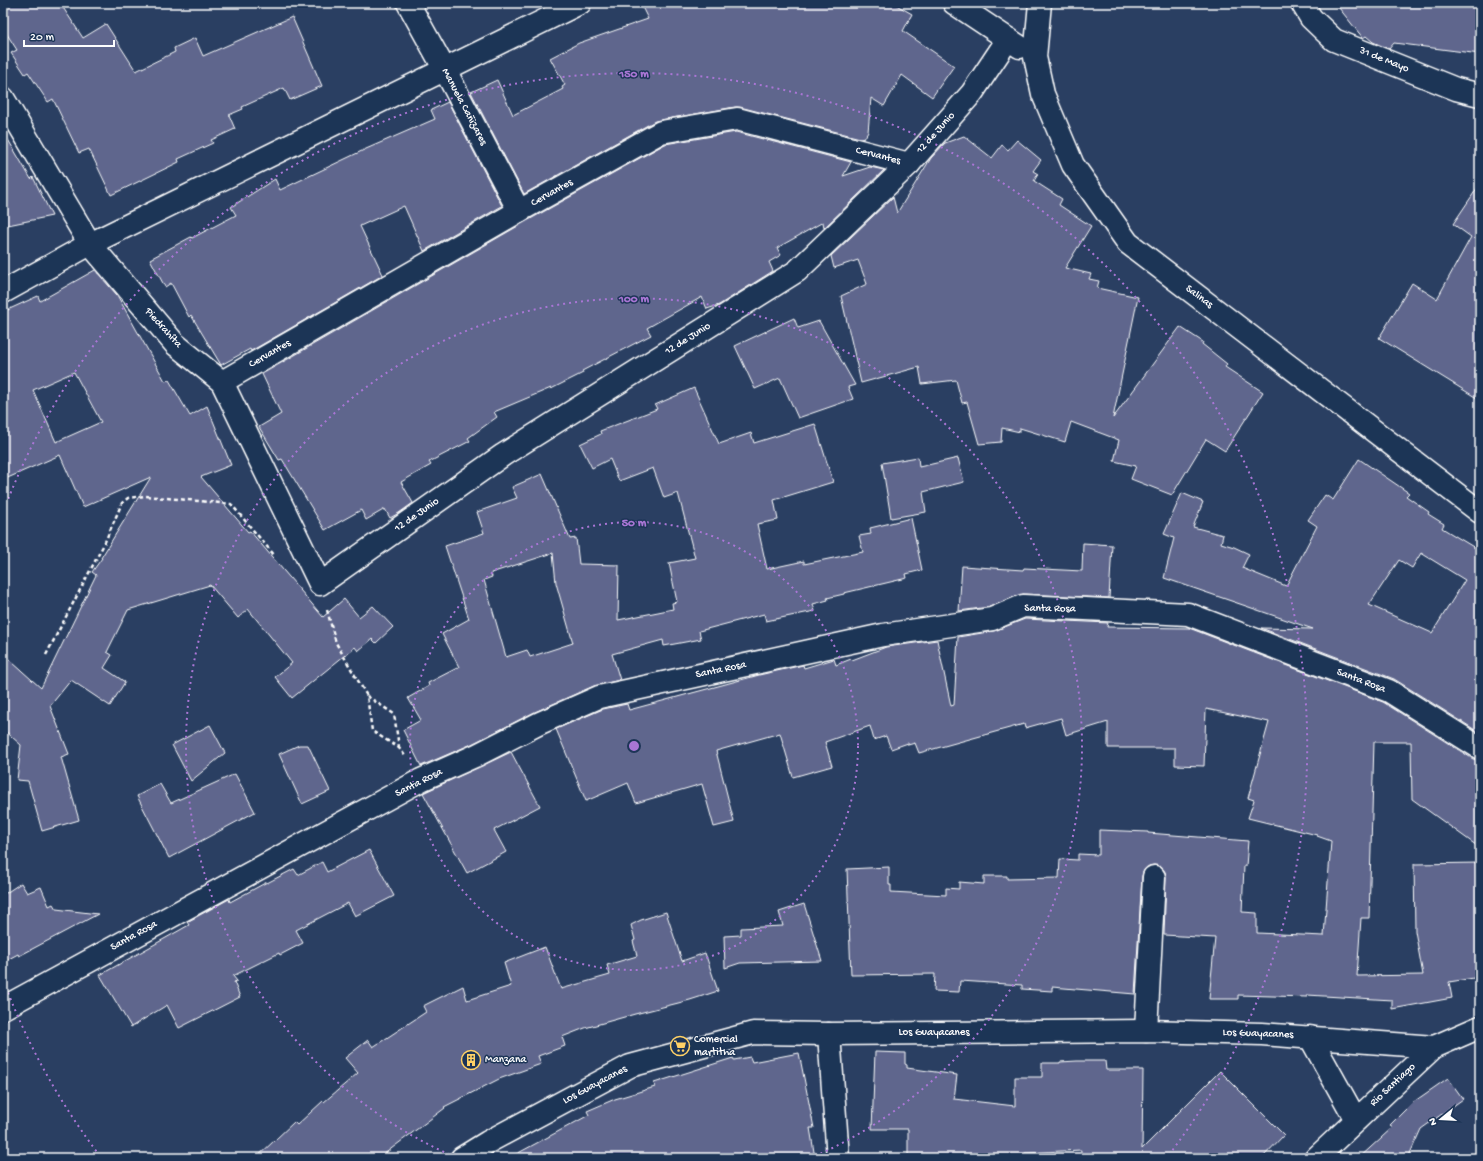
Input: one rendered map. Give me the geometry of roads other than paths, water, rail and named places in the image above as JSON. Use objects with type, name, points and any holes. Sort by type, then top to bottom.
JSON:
[{"type":"street","name":"Manuela Cañizares","points":[[408,3],[445,70],[518,211]]},
{"type":"street","points":[[3,292],[90,244],[580,3]]},
{"type":"street","points":[[954,3],[1034,57]]},
{"type":"street","name":"Salinas","points":[[1040,3],[1034,57],[1043,94],[1073,165],[1128,242],[1480,512]]},
{"type":"street","name":"31 de Mayo","points":[[1302,3],[1311,18],[1334,40],[1456,90],[1480,95]]},
{"type":"street","name":"12 de Junio","points":[[320,584],[503,455],[797,271],[909,164],[972,93],[1008,39]]},
{"type":"street","points":[[1456,90],[1480,78]]},
{"type":"street","name":"Piedrahíta","points":[[3,98],[90,244],[175,344],[222,382],[320,584]]},
{"type":"street","name":"Cervantes","points":[[222,382],[518,211],[661,132],[737,119],[909,164]]},
{"type":"street","name":"Santa Rosa","points":[[3,1008],[421,780],[599,697],[884,635],[992,619],[1023,606],[1188,614],[1389,692],[1480,748]]},
{"type":"street","points":[[1146,1031],[1154,877]]},
{"type":"street","name":"Rio Santiago","points":[[1316,1158],[1434,1047],[1480,1027]]},
{"type":"street","name":"Los Guayacanes","points":[[462,1158],[488,1142],[630,1066],[753,1033],[828,1034],[1146,1031],[1262,1034],[1434,1047]]},
{"type":"street","points":[[828,1034],[838,1158]]},
{"type":"street","points":[[1310,1037],[1356,1120]]},
{"type":"place","name":"Comercial martitha","points":[[680,1046]]},
{"type":"place","name":"Manzana","points":[[471,1060]]}]
